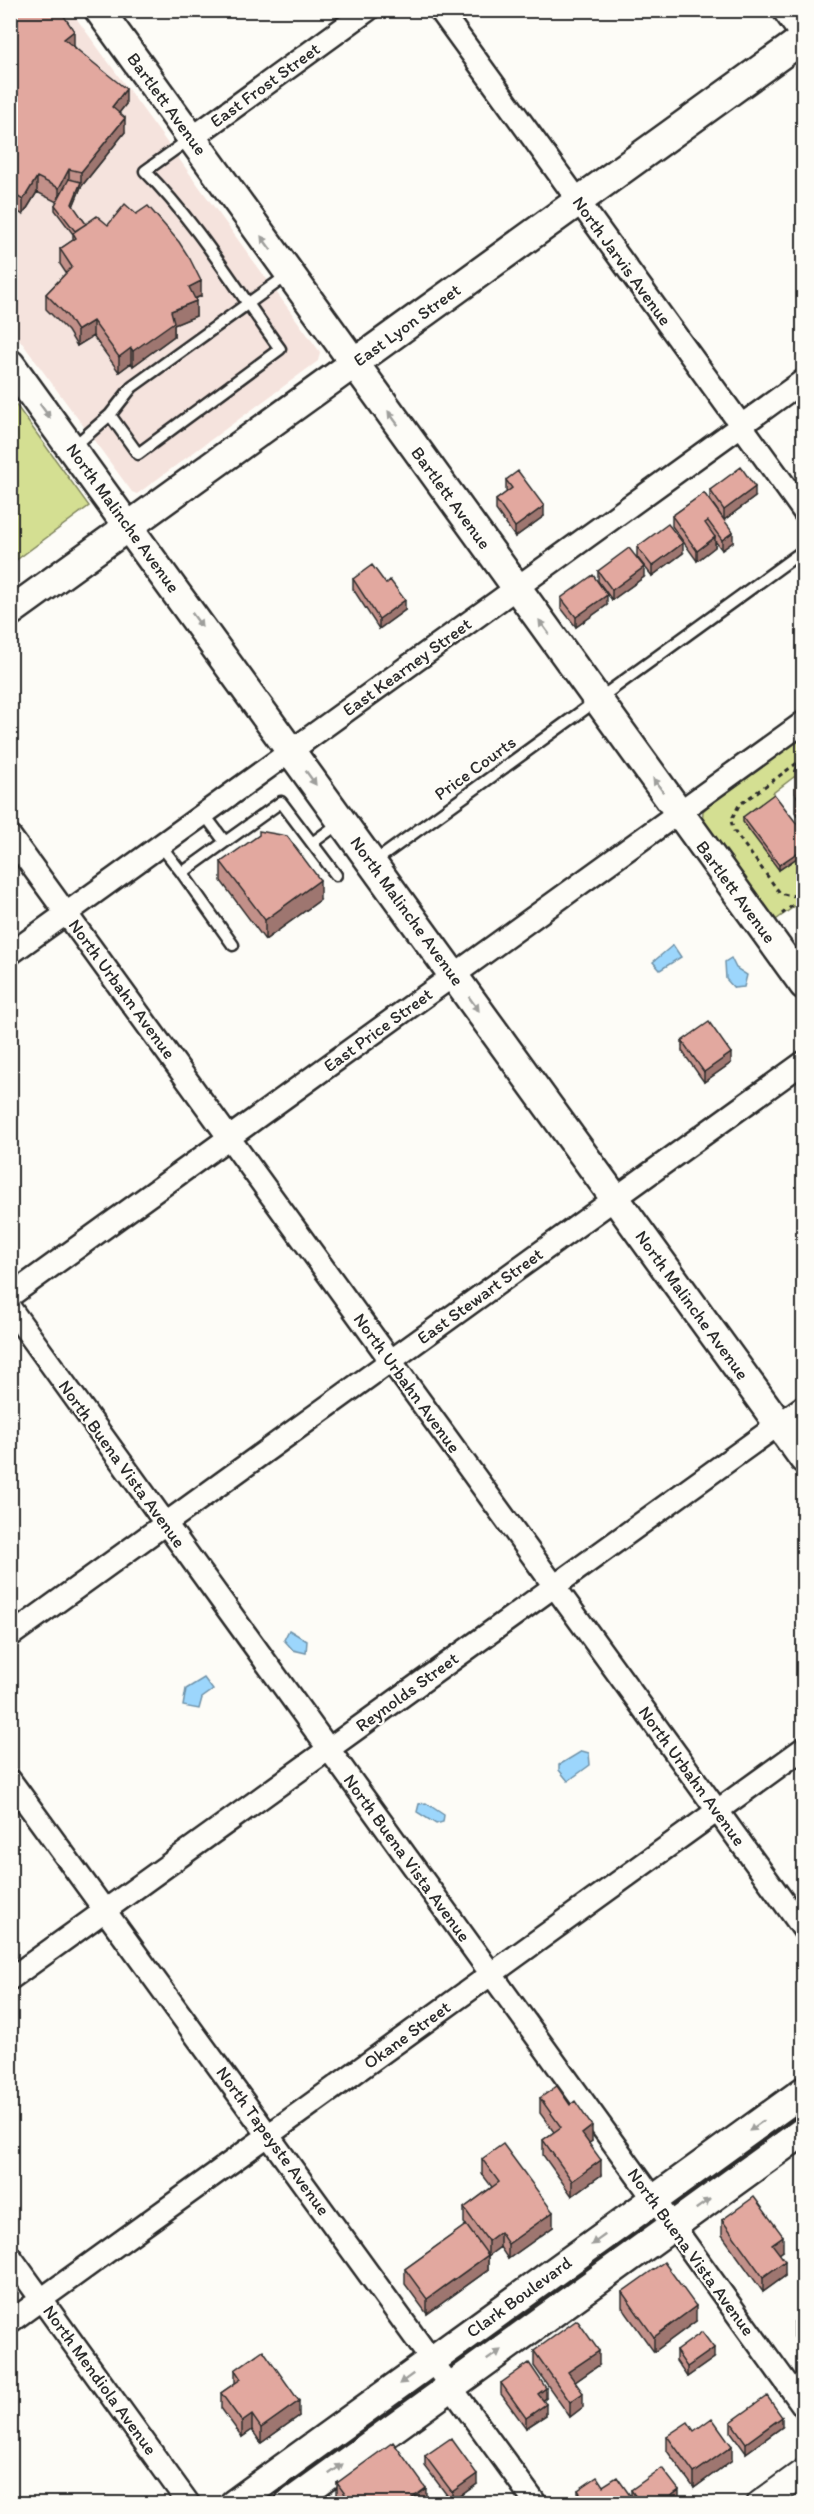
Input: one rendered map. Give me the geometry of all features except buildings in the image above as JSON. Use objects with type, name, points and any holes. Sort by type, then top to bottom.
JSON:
[{"type":"main road","name":"Bartlett Avenue","points":[[99,10],[804,985]]},
{"type":"main road","name":"East Lyon Street","points":[[10,612],[803,38]]},
{"type":"main road","name":"North Malinche Avenue","points":[[10,364],[804,1459]]},
{"type":"main road","name":"Clark Boulevard","points":[[234,2504],[804,2091]]},
{"type":"main road","name":"Clark Boulevard","points":[[289,2504],[804,2131]]},
{"type":"street","name":"East Frost Street","points":[[192,138],[368,10]]},
{"type":"street","name":"North Jarvis Avenue","points":[[440,10],[804,512]]},
{"type":"street","points":[[783,10],[803,38]]},
{"type":"street","name":"East Kearney Street","points":[[10,954],[804,381]]},
{"type":"street","name":"East Price Street","points":[[10,1296],[804,722]]},
{"type":"street","name":"North Urbahn Avenue","points":[[10,836],[804,1930]]},
{"type":"street","name":"East Stewart Street","points":[[10,1636],[804,1062]]},
{"type":"street","name":"North Buena Vista Avenue","points":[[10,1308],[804,2407]]},
{"type":"street","name":"Reynolds Street","points":[[10,1979],[804,1406]]},
{"type":"street","name":"Okane Street","points":[[10,2322],[804,1748]]},
{"type":"street","name":"North Tapeyste Avenue","points":[[10,1779],[536,2504]]},
{"type":"street","name":"North Mendiola Avenue","points":[[10,2256],[189,2504]]},
{"type":"street","points":[[760,2504],[804,2472]]},
{"type":"lane","points":[[110,415],[138,454],[280,349],[169,195],[145,171],[192,138]]},
{"type":"lane","points":[[72,448],[110,415],[132,387],[289,274]]},
{"type":"lane","name":"Price Courts","points":[[373,863],[804,550]]},
{"type":"lane","points":[[182,873],[281,802],[336,875]]},
{"type":"lane","points":[[204,814],[225,842]]},
{"type":"lane","points":[[312,843],[342,821]]},
{"type":"lane","points":[[161,846],[233,945]]},
{"type":"path","points":[[804,758],[739,805],[731,821],[734,831],[780,893],[791,896],[804,895]]},
{"type":"path","points":[[775,918],[804,895]]},
{"type":"shaded area","points":[[10,11],[71,11],[320,352],[318,361],[137,494],[132,492],[11,328]]},
{"type":"green space","points":[[11,398],[89,506],[11,564]]},
{"type":"green space","points":[[803,736],[803,770],[773,793],[803,835],[803,900],[773,922],[702,824],[703,811]]},
{"type":"water","points":[[673,945],[681,957],[660,970],[653,962]]},
{"type":"water","points":[[731,958],[736,968],[747,975],[744,987],[734,988],[726,979],[725,962]]},
{"type":"water","points":[[289,1630],[307,1641],[306,1653],[293,1650],[284,1640]]},
{"type":"water","points":[[204,1678],[213,1690],[202,1698],[199,1709],[183,1706],[186,1689]]},
{"type":"water","points":[[582,1751],[589,1753],[590,1765],[568,1781],[559,1770],[559,1765]]},
{"type":"water","points":[[426,1803],[444,1815],[443,1822],[436,1824],[417,1812],[419,1804]]}]
